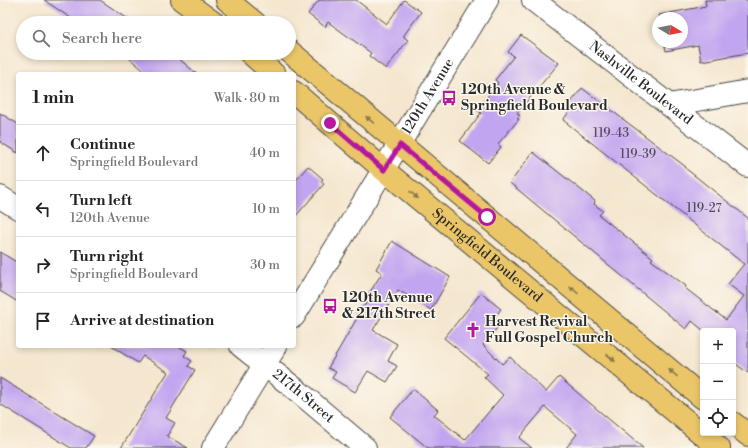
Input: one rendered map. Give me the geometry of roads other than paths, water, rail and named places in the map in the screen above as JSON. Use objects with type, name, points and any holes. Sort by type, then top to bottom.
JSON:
[{"type":"main road","points":[[182,0],[204,16]]},
{"type":"main road","points":[[227,0],[246,16]]},
{"type":"main road","name":"Springfield Boulevard","points":[[296,57],[700,395]]},
{"type":"main road","points":[[258,60],[272,72]]},
{"type":"main road","name":"Springfield Boulevard","points":[[296,94],[384,170],[719,448]]},
{"type":"main road","points":[[736,425],[748,435]]},
{"type":"street","name":"120th Avenue","points":[[296,313],[400,145],[487,0]]},
{"type":"street","name":"Nashville Boulevard","points":[[533,0],[748,166]]},
{"type":"street","points":[[669,105],[748,90]]},
{"type":"street","points":[[0,196],[16,207]]},
{"type":"street","name":"217th Street","points":[[243,348],[299,392],[365,448]]},
{"type":"street","points":[[213,448],[275,348]]},
{"type":"place","name":"120th Avenue & Springfield Boulevard","points":[[449,98]]},
{"type":"place","name":"120th Avenue & 217th Street","points":[[330,306]]},
{"type":"place","name":"Harvest Revival Full Gospel Church","points":[[473,330]]}]
